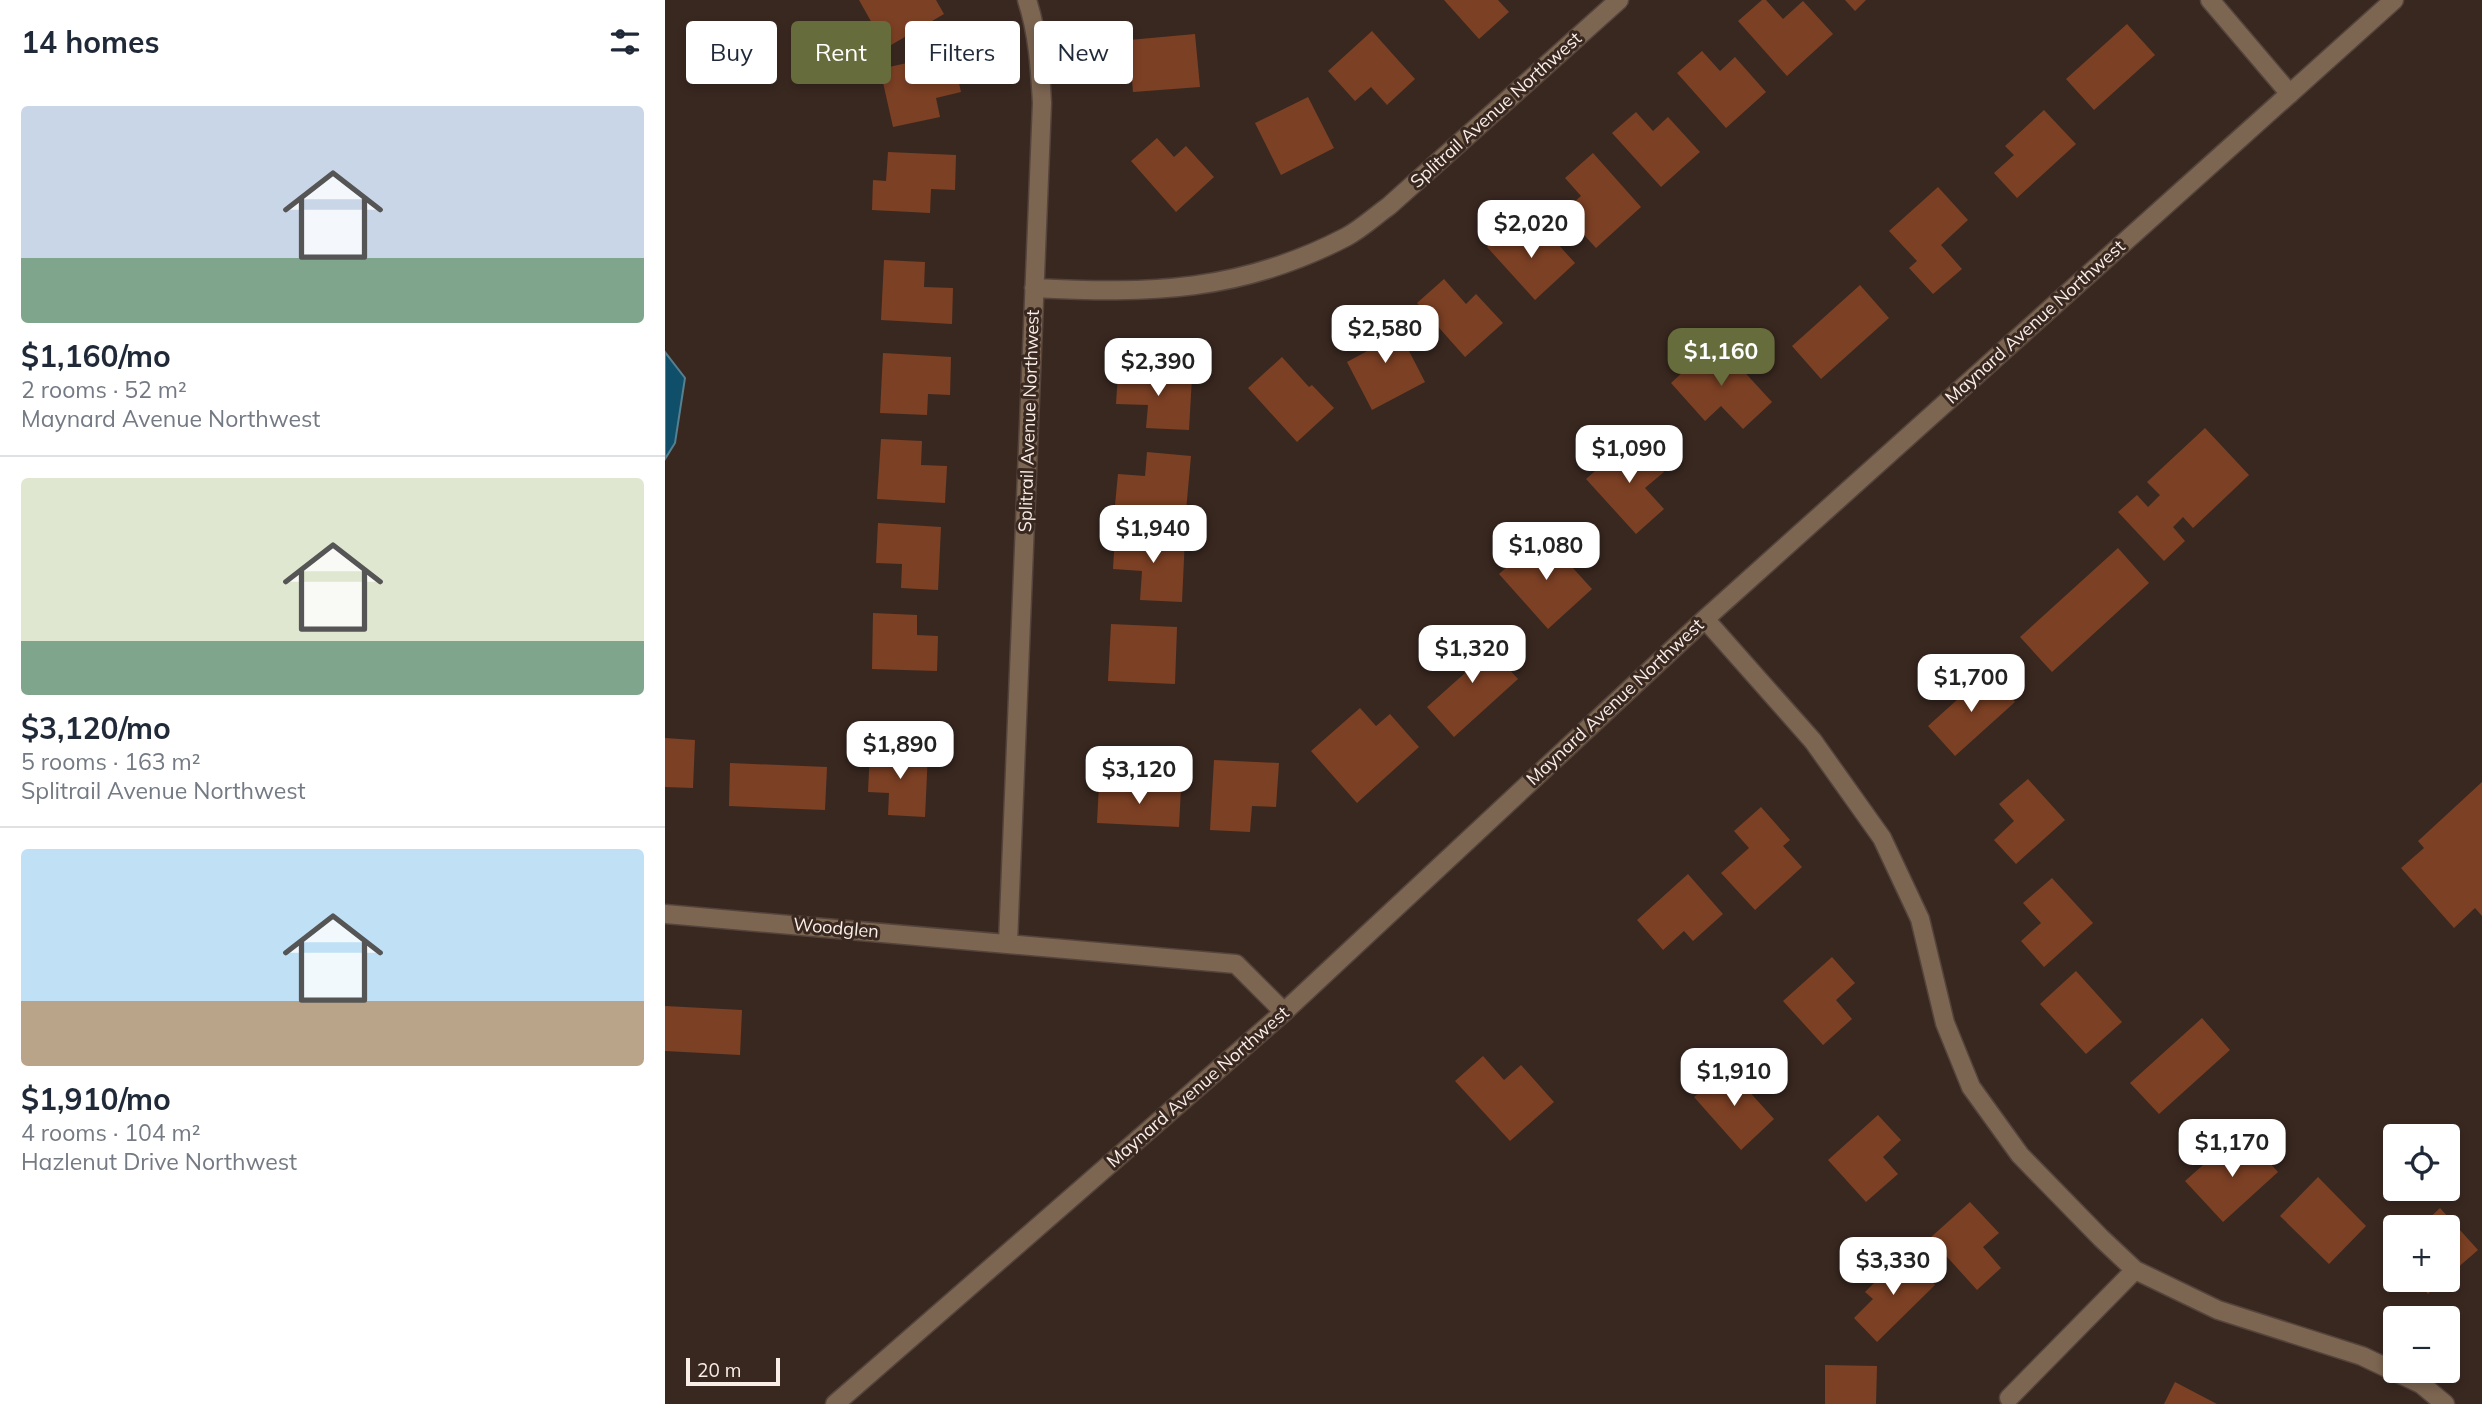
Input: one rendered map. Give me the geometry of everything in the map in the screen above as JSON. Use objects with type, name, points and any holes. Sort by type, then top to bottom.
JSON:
[{"type":"street","points":[[1027,0],[1034,22],[1040,60],[1042,103],[1034,288]]},
{"type":"street","name":"Splitrail Avenue Northwest","points":[[1008,943],[1034,288],[1137,290],[1198,286],[1249,276],[1287,264],[1348,236],[1389,206],[1619,0]]},
{"type":"street","points":[[2210,0],[2290,94]]},
{"type":"street","name":"Maynard Avenue Northwest","points":[[835,1404],[1284,1012],[1705,619],[2394,0]]},
{"type":"street","points":[[1705,619],[1812,741],[1882,838],[1920,919],[1945,1023],[1971,1087],[2020,1155],[2135,1270],[2218,1310],[2362,1356],[2421,1384],[2445,1404]]},
{"type":"street","name":"Woodglen","points":[[665,914],[1235,964],[1284,1012]]},
{"type":"street","points":[[2009,1398],[2135,1270]]},
{"type":"water","points":[[665,352],[685,378],[675,443],[665,459]]},
{"type":"building","points":[[859,0],[936,0],[944,14],[932,21],[905,21],[905,37],[891,45],[891,21],[871,21]]},
{"type":"building","points":[[1444,0],[1498,0],[1509,12],[1479,39]]},
{"type":"building","points":[[1762,0],[1766,0],[1783,19],[1803,1],[1833,34],[1787,76],[1738,21]]},
{"type":"building","points":[[1845,0],[1866,0],[1855,11]]},
{"type":"building","points":[[2127,24],[2155,55],[2094,110],[2066,79]]},
{"type":"building","points":[[1372,31],[1415,79],[1387,105],[1371,87],[1355,101],[1328,71]]},
{"type":"building","points":[[1195,34],[1200,87],[1133,92],[1133,40]]},
{"type":"building","points":[[1702,51],[1720,71],[1735,57],[1766,92],[1726,128],[1677,73]]},
{"type":"building","points":[[905,63],[905,84],[959,84],[961,92],[936,98],[940,117],[893,127],[883,84],[891,84],[891,67]]},
{"type":"building","points":[[1308,97],[1334,148],[1281,175],[1255,123]]},
{"type":"building","points":[[2044,110],[2076,144],[2017,198],[1994,173],[2014,155],[2005,146]]},
{"type":"building","points":[[1636,112],[1653,131],[1668,117],[1700,152],[1661,187],[1612,133]]},
{"type":"building","points":[[1157,138],[1174,157],[1186,146],[1214,177],[1176,212],[1131,161]]},
{"type":"building","points":[[888,152],[956,155],[955,190],[931,189],[930,213],[872,210],[873,180],[886,181]]},
{"type":"building","points":[[1593,153],[1641,207],[1596,248],[1563,212],[1581,196],[1565,178]]},
{"type":"building","points":[[1938,187],[1968,220],[1941,245],[1962,269],[1933,294],[1909,268],[1917,261],[1889,231]]},
{"type":"building","points":[[1511,225],[1530,246],[1546,231],[1575,263],[1535,300],[1487,247]]},
{"type":"building","points":[[884,260],[925,262],[924,287],[953,288],[952,324],[881,320]]},
{"type":"building","points":[[1444,279],[1466,304],[1476,294],[1503,323],[1465,357],[1417,303]]},
{"type":"building","points":[[1860,285],[1889,318],[1821,379],[1792,346]]},
{"type":"building","points":[[1391,316],[1425,382],[1372,410],[1347,362],[1371,349],[1362,332]]},
{"type":"building","points":[[1716,341],[1772,402],[1743,429],[1721,406],[1705,421],[1671,383]]},
{"type":"building","points":[[883,353],[951,357],[950,395],[928,394],[927,415],[880,413]]},
{"type":"building","points":[[1282,357],[1309,387],[1312,385],[1334,408],[1297,442],[1248,388]]},
{"type":"building","points":[[1118,373],[1192,377],[1189,430],[1146,428],[1148,405],[1116,404]]},
{"type":"building","points":[[2205,428],[2249,475],[2193,528],[2183,517],[2173,527],[2185,541],[2164,561],[2118,512],[2137,495],[2148,507],[2160,495],[2147,482]]},
{"type":"building","points":[[1633,437],[1664,472],[1645,488],[1664,509],[1636,534],[1586,479]]},
{"type":"building","points":[[881,439],[922,441],[921,465],[947,466],[945,503],[877,499]]},
{"type":"building","points":[[1147,452],[1191,456],[1186,511],[1115,505],[1118,474],[1145,476]]},
{"type":"building","points":[[878,523],[941,527],[938,590],[901,588],[902,564],[876,563]]},
{"type":"building","points":[[1115,535],[1185,538],[1182,602],[1140,600],[1142,571],[1113,569]]},
{"type":"building","points":[[1543,535],[1592,589],[1548,629],[1499,574]]},
{"type":"building","points":[[2118,548],[2149,583],[2052,672],[2020,637]]},
{"type":"building","points":[[873,613],[917,615],[917,635],[938,636],[937,671],[872,669]]},
{"type":"building","points":[[1111,624],[1177,627],[1175,684],[1108,681]]},
{"type":"building","points":[[1474,631],[1518,679],[1454,737],[1427,707],[1465,673],[1449,654]]},
{"type":"building","points":[[1988,672],[2015,702],[1955,756],[1928,726]]},
{"type":"building","points":[[1360,708],[1376,726],[1390,714],[1419,747],[1357,803],[1311,751]]},
{"type":"building","points":[[665,738],[695,740],[693,788],[665,787]]},
{"type":"building","points":[[870,750],[928,753],[925,817],[888,815],[889,793],[868,792]]},
{"type":"building","points":[[1214,760],[1279,763],[1276,807],[1252,806],[1250,832],[1210,830]]},
{"type":"building","points":[[730,763],[827,767],[825,810],[729,806]]},
{"type":"building","points":[[2028,779],[2065,820],[2016,864],[1994,840],[2014,821],[1999,804]]},
{"type":"building","points":[[2482,782],[2482,916],[2475,908],[2454,928],[2401,868],[2424,848],[2418,841]]},
{"type":"building","points":[[1099,784],[1181,788],[1179,827],[1097,823]]},
{"type":"building","points":[[1761,807],[1790,840],[1783,846],[1802,867],[1755,910],[1721,873],[1749,848],[1734,831]]},
{"type":"building","points":[[1688,874],[1723,914],[1693,941],[1684,931],[1663,950],[1637,920]]},
{"type":"building","points":[[2052,878],[2093,923],[2044,967],[2021,941],[2041,923],[2023,903]]},
{"type":"building","points":[[1832,957],[1855,983],[1836,1000],[1852,1019],[1823,1045],[1783,1001]]},
{"type":"building","points":[[2076,971],[2122,1022],[2086,1054],[2040,1004]]},
{"type":"building","points":[[665,1006],[742,1010],[740,1055],[665,1051]]},
{"type":"building","points":[[2202,1018],[2230,1050],[2159,1114],[2130,1083]]},
{"type":"building","points":[[1483,1056],[1504,1080],[1521,1065],[1554,1102],[1510,1141],[1455,1081]]},
{"type":"building","points":[[1727,1067],[1774,1119],[1741,1150],[1694,1097]]},
{"type":"building","points":[[1878,1115],[1901,1140],[1883,1157],[1898,1174],[1866,1202],[1828,1160]]},
{"type":"building","points":[[2247,1138],[2278,1172],[2223,1222],[2185,1181],[2211,1158],[2217,1165]]},
{"type":"building","points":[[2318,1177],[2366,1226],[2329,1264],[2280,1216]]},
{"type":"building","points":[[1970,1202],[1999,1233],[1983,1247],[2001,1268],[1977,1290],[1930,1238]]},
{"type":"building","points":[[2440,1208],[2446,1215],[2433,1215]]},
{"type":"building","points":[[2460,1230],[2478,1250],[2460,1266]]},
{"type":"building","points":[[1904,1253],[1935,1285],[1877,1342],[1854,1318],[1873,1299],[1865,1292]]},
{"type":"building","points":[[1825,1365],[1877,1366],[1876,1404],[1825,1404]]},
{"type":"building","points":[[2175,1382],[2217,1404],[2164,1404]]}]
